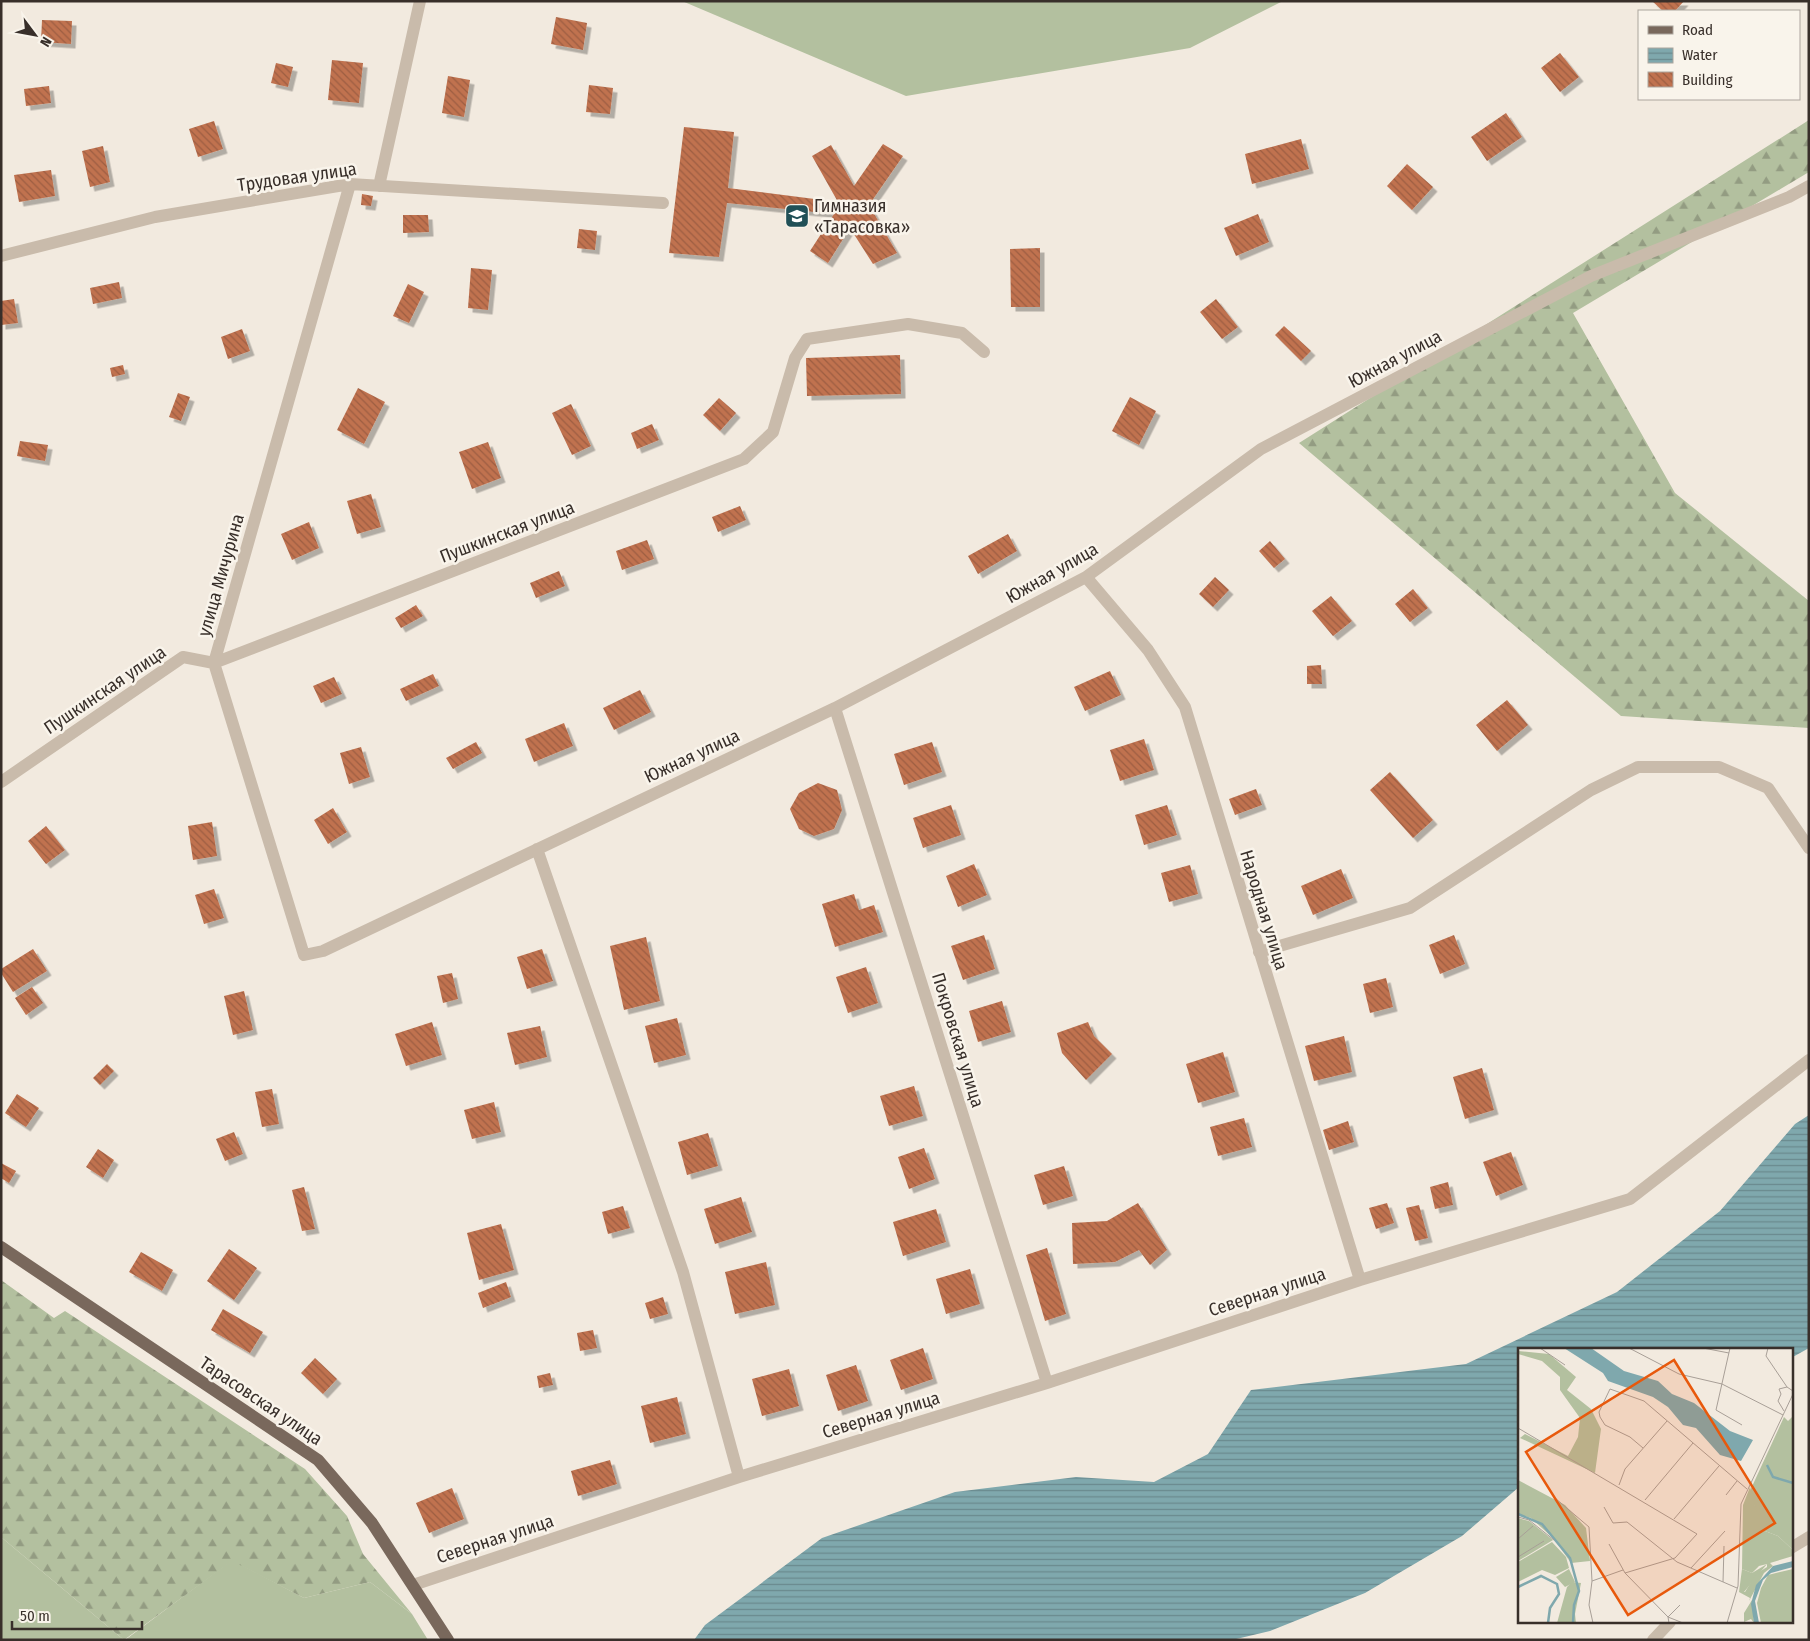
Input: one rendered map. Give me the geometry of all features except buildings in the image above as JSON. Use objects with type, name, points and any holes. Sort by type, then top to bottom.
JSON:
[{"type":"main road","name":"Тарасовская улица","points":[[1,1247],[318,1460],[372,1523],[448,1640]]},
{"type":"street","points":[[378,186],[420,1]]},
{"type":"street","name":"Трудовая улица","points":[[1,256],[155,217],[350,184],[663,203]]},
{"type":"street","name":"улица Мичурина","points":[[322,951],[304,955],[214,663],[350,184]]},
{"type":"street","name":"Южная улица","points":[[322,951],[835,708],[1086,577],[1261,449],[1591,276],[1789,197],[1809,186]]},
{"type":"street","name":"Пушкинская улица","points":[[1,782],[183,658],[214,663],[744,459],[773,432],[796,358],[807,339],[908,324],[962,333],[984,352]]},
{"type":"street","name":"Народная улица","points":[[1086,577],[1148,650],[1185,707],[1258,952],[1360,1280]]},
{"type":"street","name":"Покровская улица","points":[[835,708],[1047,1383]]},
{"type":"street","points":[[1258,952],[1410,908],[1591,790],[1638,767],[1719,767],[1768,788],[1809,848]]},
{"type":"street","points":[[537,849],[683,1272],[738,1477]]},
{"type":"street","name":"Северная улица","points":[[413,1585],[738,1477],[1047,1383],[1360,1280],[1630,1198],[1809,1060]]},
{"type":"street","points":[[1792,1547],[1809,1537]]},
{"type":"street","points":[[1652,1640],[1668,1624]]},
{"type":"green space","points":[[682,1],[1283,1],[1190,48],[906,96]]},
{"type":"green space","points":[[1809,120],[1809,172],[1573,313],[1675,493],[1809,601],[1809,728],[1621,716],[1299,443]]},
{"type":"green space","points":[[1,1280],[54,1318],[65,1311],[305,1469],[347,1516],[363,1554],[412,1614],[370,1582],[304,1598],[232,1561],[124,1640],[1,1537]]},
{"type":"green space","points":[[1,1537],[124,1640],[1,1640]]},
{"type":"green space","points":[[232,1560],[304,1598],[370,1582],[412,1614],[428,1640],[125,1640]]},
{"type":"water","points":[[1809,1115],[1809,1348],[1792,1357],[1792,1348],[1518,1348],[1518,1488],[1462,1536],[1365,1593],[1270,1631],[1232,1640],[694,1640],[705,1625],[822,1538],[955,1492],[1076,1477],[1154,1482],[1208,1454],[1251,1390],[1466,1364],[1617,1292],[1720,1211],[1795,1124]]},
{"type":"place","name":"Гимназия «Тарасовка»","points":[[797,216]]}]
